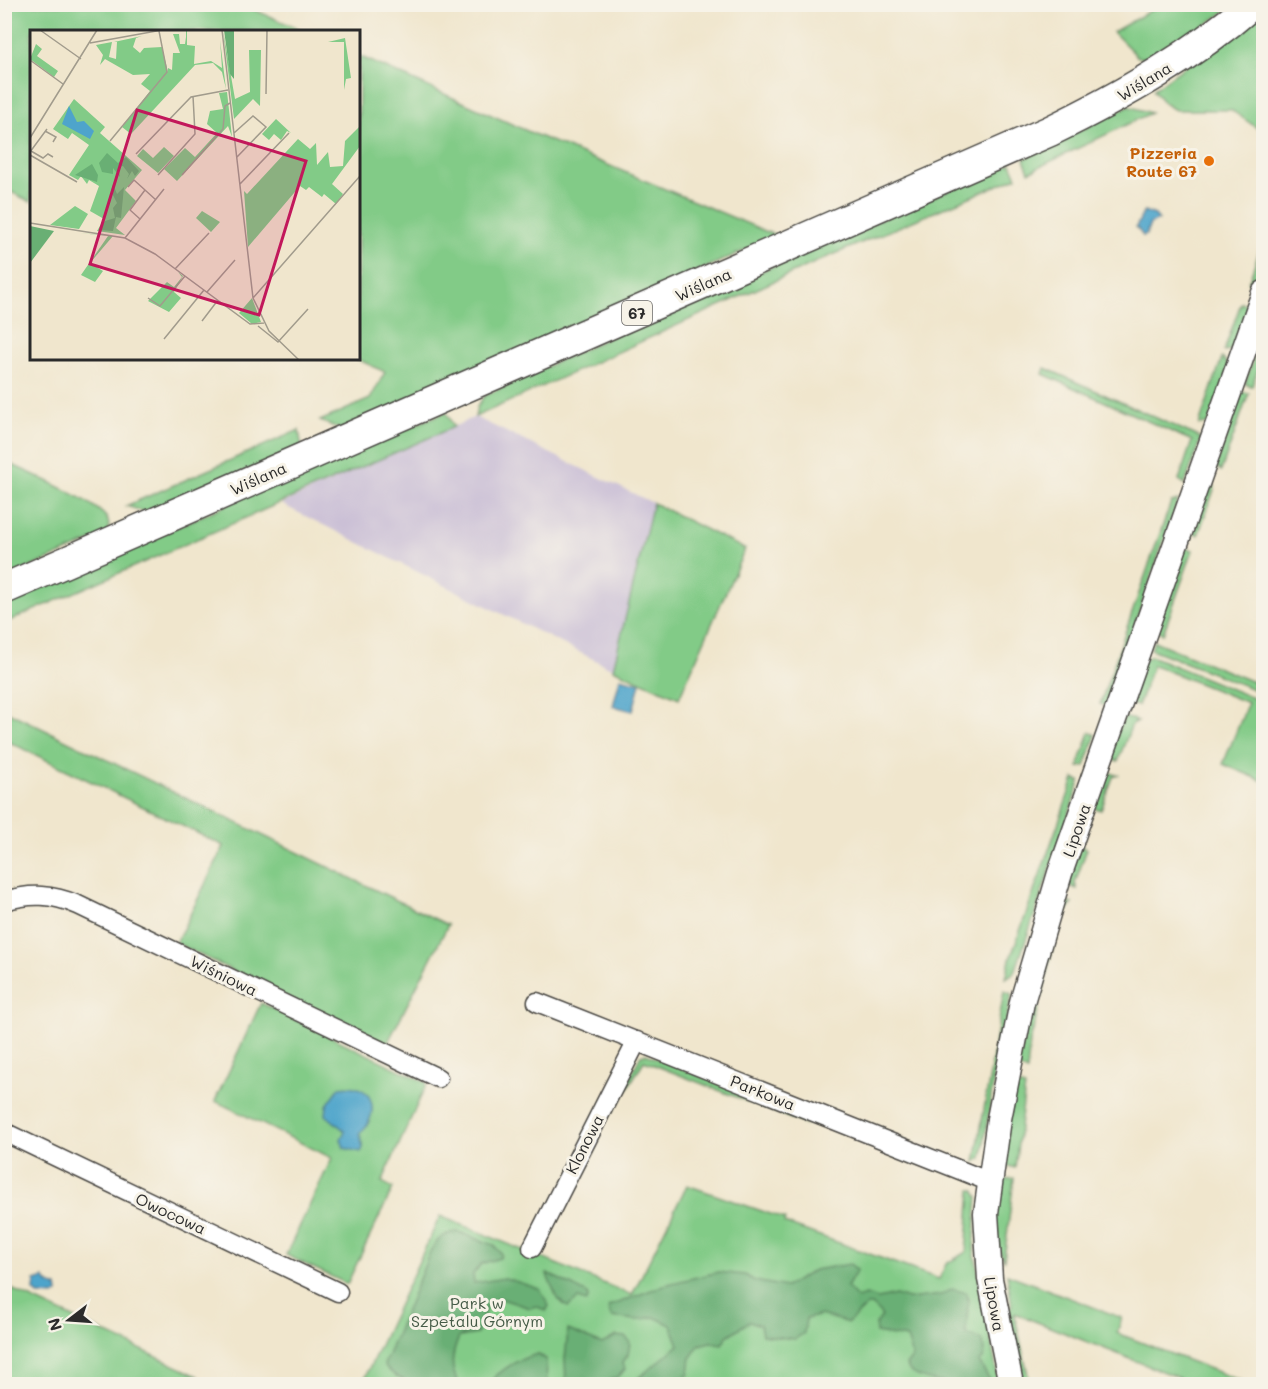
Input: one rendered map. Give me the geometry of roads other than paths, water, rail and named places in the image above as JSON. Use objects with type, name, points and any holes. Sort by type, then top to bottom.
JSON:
[{"type":"main road","name":"Wiślana","points":[[4,589],[1050,131],[1146,81],[1190,52],[1252,4]]},
{"type":"street","name":"Lipowa","points":[[1011,1384],[987,1256],[986,1213],[1014,1042],[1044,922],[1263,293]]},
{"type":"street","name":"Wiśniowa","points":[[4,901],[35,895],[61,898],[438,1078]]},
{"type":"street","name":"Parkowa","points":[[537,1002],[990,1182]]},
{"type":"street","name":"Klonowa","points":[[532,1248],[637,1041]]},
{"type":"street","name":"Owocowa","points":[[4,1132],[338,1292]]},
{"type":"water","points":[[1144,211],[1155,215],[1159,220],[1150,224],[1146,235],[1143,236],[1136,227]]},
{"type":"water","points":[[620,678],[640,683],[633,711],[613,706]]},
{"type":"water","points":[[340,1087],[361,1089],[371,1101],[371,1117],[367,1126],[360,1133],[363,1148],[361,1152],[344,1148],[341,1139],[345,1131],[326,1115],[327,1105]]},
{"type":"water","points":[[44,1278],[49,1284],[57,1287],[58,1293],[54,1296],[38,1295],[34,1291],[35,1281]]},
{"type":"place","name":"Pizzeria Route 67","points":[[1209,161]]},
{"type":"park label","name":"Park w Szpetalu Górnym","points":[[477,1311]]}]
